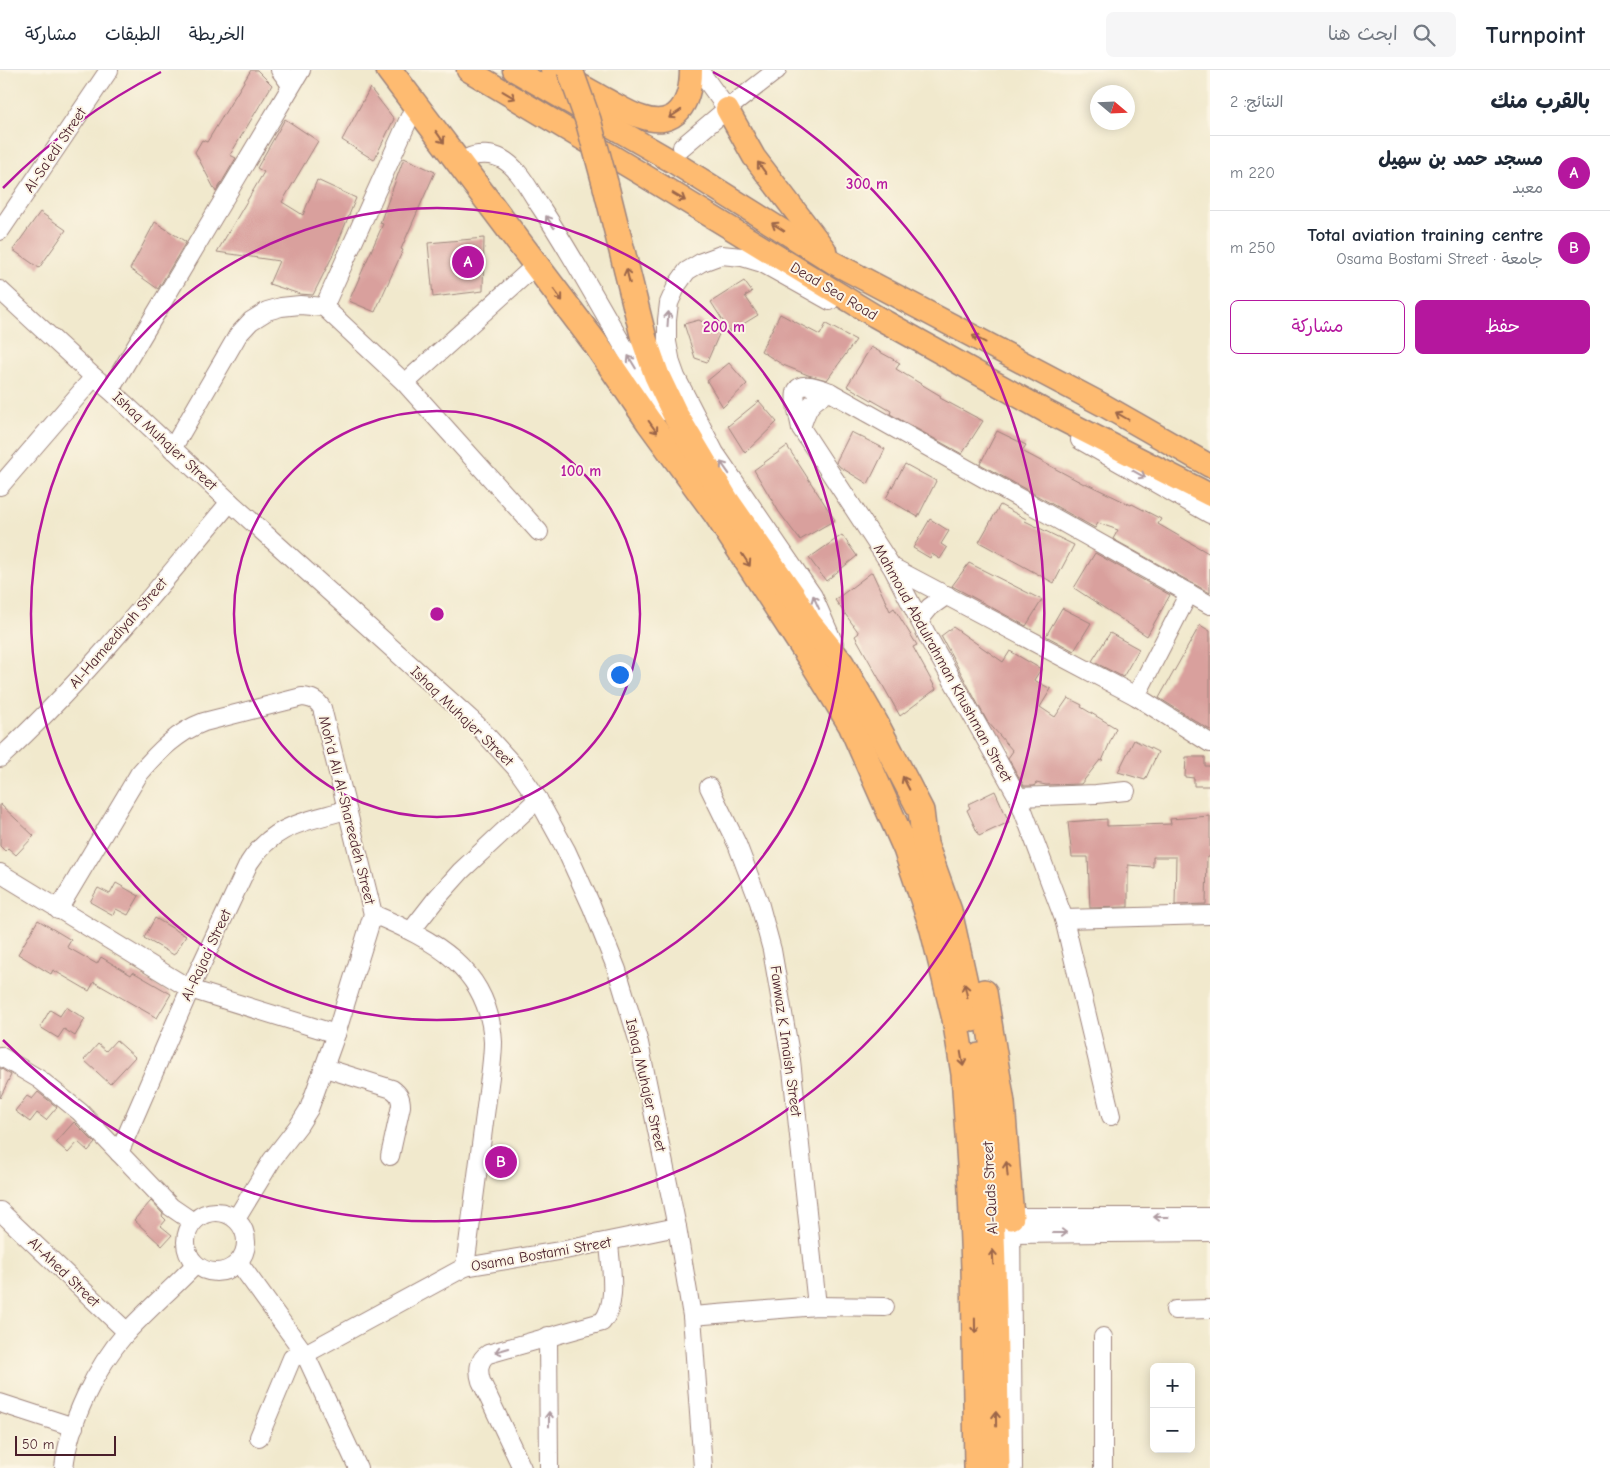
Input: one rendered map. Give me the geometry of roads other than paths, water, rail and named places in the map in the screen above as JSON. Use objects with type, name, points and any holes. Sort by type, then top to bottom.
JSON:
[{"type":"highway","points":[[389,70],[416,103],[460,166],[595,343],[717,515],[810,658],[851,725],[906,849],[940,919]]},
{"type":"highway","points":[[570,70],[588,120],[647,348],[657,376],[676,416],[726,500],[793,596],[808,622],[841,663],[876,724],[921,811],[935,826],[961,905],[984,992],[1002,1103],[1011,1226]]},
{"type":"highway","points":[[921,811],[925,844],[940,919]]},
{"type":"highway","name":"Al-Quds Street","points":[[940,919],[964,1074],[974,1268],[977,1468]]},
{"type":"highway","name":"Al-Quds Street","points":[[940,919],[975,1029],[981,1070],[986,1121],[993,1256],[996,1468]]},
{"type":"main road","name":"Dead Sea Road","points":[[468,70],[874,316],[1047,412],[1210,495]]},
{"type":"main road","points":[[514,70],[678,155],[834,262],[1105,406],[1210,466]]},
{"type":"main road","points":[[552,70],[640,117],[662,120],[674,116],[682,109],[690,88],[690,70]]},
{"type":"main road","points":[[726,109],[754,157],[834,262]]},
{"type":"main road","points":[[640,173],[678,155]]},
{"type":"street","name":"Al-Sa'edi Street","points":[[0,231],[109,70]]},
{"type":"street","points":[[110,390],[296,77],[280,70]]},
{"type":"street","points":[[699,70],[726,109]]},
{"type":"street","points":[[678,155],[726,109],[777,70]]},
{"type":"street","points":[[324,307],[416,103]]},
{"type":"street","points":[[460,166],[468,158],[485,154],[502,158],[526,184],[571,255],[647,387],[684,443],[710,474]]},
{"type":"street","points":[[841,663],[814,596],[714,453],[673,370],[667,342],[669,303],[677,285],[687,271],[702,262],[721,255],[742,257],[762,263],[1210,514]]},
{"type":"street","points":[[405,382],[536,265]]},
{"type":"street","name":"Ishaq Muhajer Street","points":[[0,290],[230,502],[477,725],[516,768],[538,799],[566,850],[592,906],[617,970],[639,1043],[677,1227],[692,1316],[704,1468]]},
{"type":"street","points":[[172,449],[238,335],[251,321],[267,311],[281,307],[300,305],[324,307],[405,382],[539,532]]},
{"type":"street","points":[[0,486],[94,377]]},
{"type":"street","name":"Mahmoud Abdulrahman Khushman Street","points":[[1111,1116],[1064,919],[1018,797],[892,566],[801,428],[805,414],[811,404],[819,397],[830,392],[1189,594]]},
{"type":"street","name":"Al-Hameediyah Street","points":[[0,758],[78,681],[230,502]]},
{"type":"street","points":[[892,566],[1136,696],[1210,743]]},
{"type":"street","points":[[1136,696],[1189,594],[1210,605]]},
{"type":"street","points":[[920,619],[930,607],[947,595]]},
{"type":"street","name":"Moh'd Ali Al-Shareedeh Street","points":[[58,910],[139,774],[171,740],[190,727],[204,722],[302,697],[314,699],[322,708],[373,914],[325,1068],[309,1109],[272,1160],[236,1219]]},
{"type":"street","name":"Fawwaz K Imaish Street","points":[[709,787],[738,844],[759,902],[772,950],[791,1060],[817,1306]]},
{"type":"street","points":[[1018,797],[1126,791]]},
{"type":"street","points":[[411,932],[436,899],[461,871],[538,799]]},
{"type":"street","name":"Al-Rajaa‘ Street","points":[[119,1153],[190,988],[258,850],[285,828],[346,810]]},
{"type":"street","points":[[0,874],[190,988],[336,1034]]},
{"type":"street","points":[[373,914],[411,932],[441,950],[467,972],[481,992],[489,1016],[493,1043],[491,1069],[465,1267]]},
{"type":"street","points":[[1064,919],[1210,915]]},
{"type":"street","points":[[0,1056],[39,1079],[80,1112],[171,1207],[192,1222]]},
{"type":"street","points":[[325,1068],[392,1089],[398,1094],[402,1106],[390,1156]]},
{"type":"street","name":"Al-Ahed Street","points":[[0,1211],[127,1332]]},
{"type":"street","points":[[222,1212],[236,1219],[245,1232],[246,1248],[238,1263],[225,1271],[210,1272],[196,1266],[186,1252],[185,1236],[192,1222],[206,1213],[222,1212]]},
{"type":"street","points":[[1011,1226],[1210,1217]]},
{"type":"street","points":[[1011,1226],[1210,1232]]},
{"type":"street","points":[[1011,1226],[1013,1468]]},
{"type":"street","name":"Osama Bostami Street","points":[[259,1436],[292,1358],[305,1354],[465,1267],[609,1242],[677,1227]]},
{"type":"street","points":[[522,1468],[481,1381],[479,1374],[480,1363],[483,1357],[488,1354],[602,1322],[607,1316],[612,1298],[609,1242]]},
{"type":"street","points":[[238,1263],[305,1354],[358,1468]]},
{"type":"street","points":[[64,1468],[74,1428],[90,1387],[116,1345],[127,1332],[196,1266]]},
{"type":"street","points":[[692,1316],[817,1306],[885,1307]]},
{"type":"street","points":[[1175,1310],[1210,1310]]},
{"type":"street","points":[[548,1336],[549,1468]]},
{"type":"street","points":[[1102,1337],[1103,1468]]},
{"type":"street","points":[[0,1402],[74,1428]]},
{"type":"place","name":"مسجد حمد بن سهيل","points":[[468,262]]},
{"type":"place","name":"Total aviation training centre","points":[[501,1162]]}]
